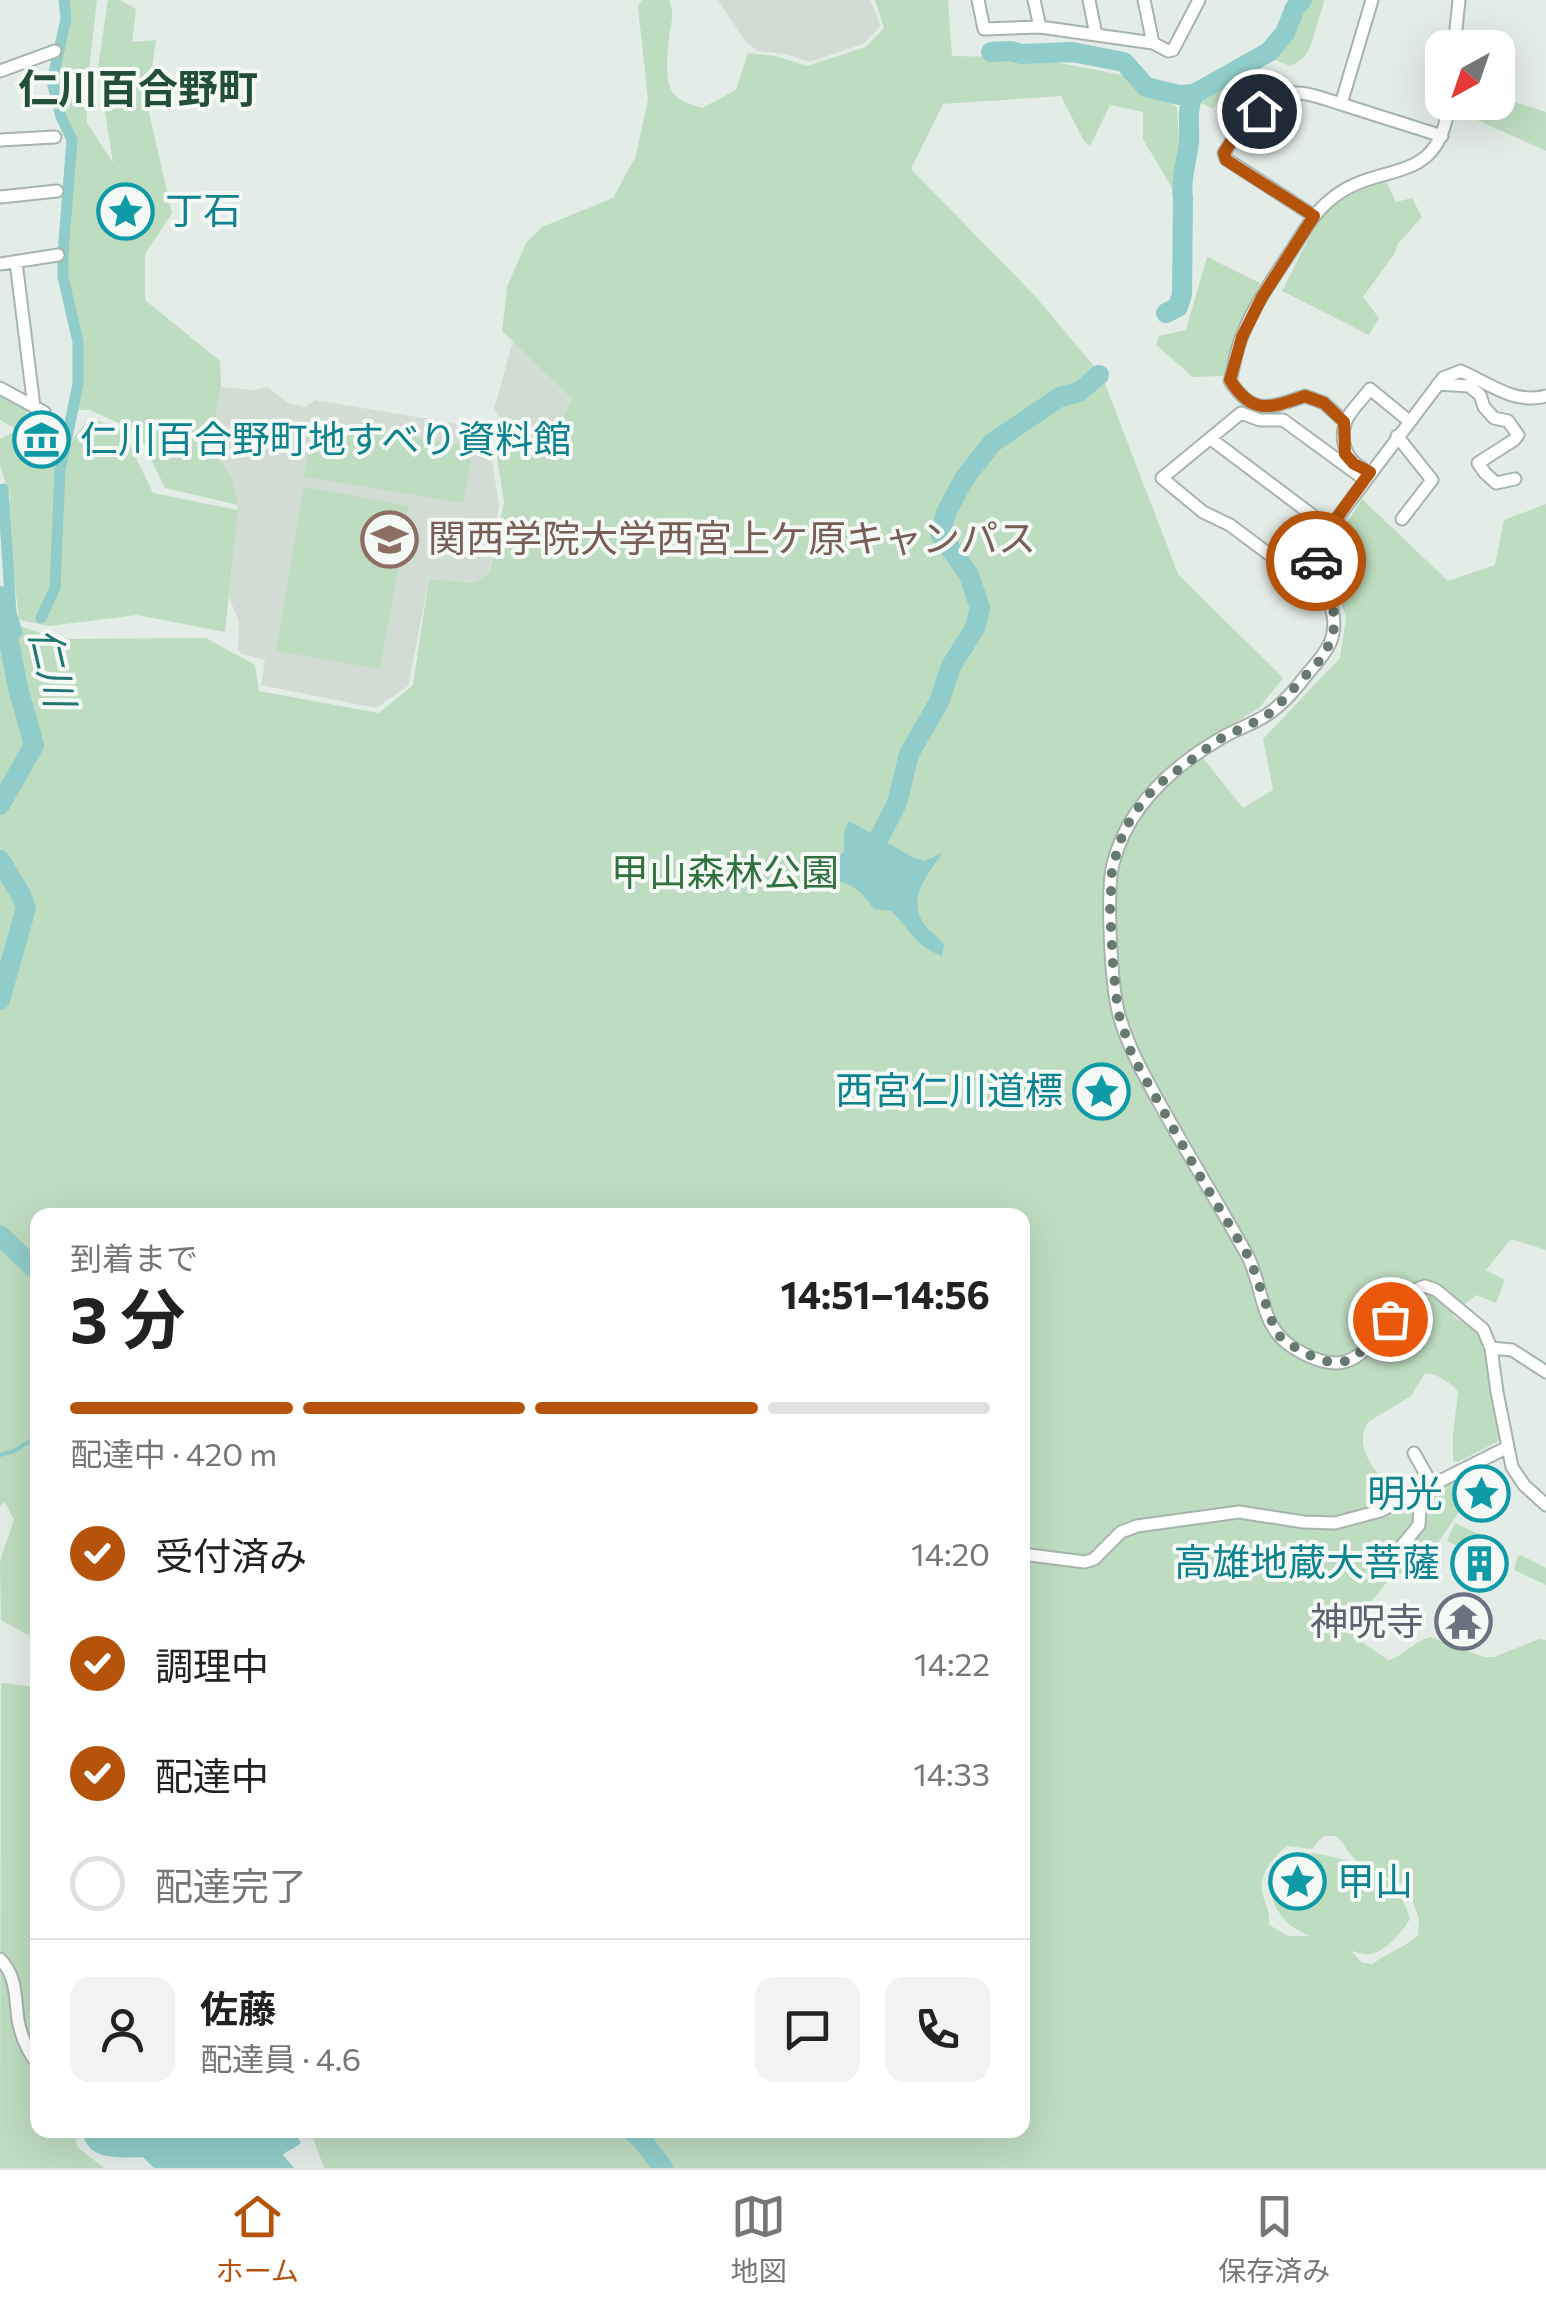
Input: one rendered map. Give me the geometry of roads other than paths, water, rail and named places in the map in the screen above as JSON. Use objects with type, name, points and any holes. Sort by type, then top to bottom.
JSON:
[{"type":"street","points":[[978,0],[984,29],[1040,27],[1153,43],[1168,51],[1173,50],[1199,0]]},
{"type":"street","points":[[1034,0],[1040,27]]},
{"type":"street","points":[[1089,0],[1096,35]]},
{"type":"street","points":[[1144,0],[1153,43]]},
{"type":"street","points":[[1340,104],[1372,0]]},
{"type":"street","points":[[1456,30],[1459,0]]},
{"type":"street","points":[[0,71],[55,51]]},
{"type":"street","points":[[1314,216],[1226,160],[1224,153],[1242,124],[1276,98],[1288,93],[1308,94],[1442,136]]},
{"type":"street","points":[[1344,422],[1324,403],[1305,396],[1272,408],[1242,400],[1230,380],[1242,337],[1262,297],[1314,216],[1330,199],[1351,186],[1409,167],[1431,155],[1447,120]]},
{"type":"street","points":[[0,140],[55,137]]},
{"type":"street","points":[[0,197],[57,191]]},
{"type":"street","points":[[0,264],[58,254]]},
{"type":"street","points":[[0,388],[39,410],[16,262]]},
{"type":"street","points":[[1546,396],[1514,396],[1461,371],[1438,384],[1328,527],[1317,549],[1319,577],[1333,608],[1335,624],[1320,660],[1274,710],[1218,740],[1155,787],[1124,830],[1112,868],[1110,910],[1118,1012],[1132,1055],[1250,1259],[1276,1333],[1319,1360],[1350,1360],[1367,1347],[1412,1292],[1425,1286],[1436,1290],[1483,1329],[1512,1467],[1546,1505]]},
{"type":"street","points":[[1438,384],[1469,386],[1480,395],[1494,418],[1508,421],[1518,435],[1478,463],[1496,483],[1515,479]]},
{"type":"street","points":[[1367,475],[1345,454],[1344,422],[1370,389],[1410,421]]},
{"type":"street","points":[[1319,577],[1301,578],[1230,525],[1203,512],[1162,478],[1241,414],[1260,420],[1283,420],[1367,475]]},
{"type":"street","points":[[1398,436],[1432,480],[1402,519]]},
{"type":"street","points":[[1211,440],[1328,527]]},
{"type":"street","points":[[1490,1348],[1512,1350],[1546,1372]]},
{"type":"street","points":[[1030,1555],[1085,1562],[1094,1559],[1121,1532],[1137,1526],[1239,1512],[1336,1523],[1380,1511],[1508,1446]]},
{"type":"street","points":[[1392,1558],[1418,1525],[1426,1488],[1414,1453]]},
{"type":"street","points":[[0,1959],[15,1985],[18,2024],[30,2051]]},
{"type":"water","points":[[849,821],[914,858],[925,861],[942,853],[922,885],[917,903],[922,921],[944,945],[942,956],[919,942],[891,911],[874,909],[854,887],[825,879],[830,869],[822,860],[838,858],[844,851]]},
{"type":"water","points":[[298,2138],[301,2142],[283,2155],[294,2168],[154,2168],[143,2157],[105,2156],[85,2140]]},
{"type":"waterway","points":[[41,618],[55,588],[60,471],[78,384],[78,342],[63,277],[72,140],[52,82],[66,19],[64,0]]},
{"type":"waterway","points":[[991,52],[1072,52],[1124,62],[1146,87],[1179,95],[1194,94],[1269,52],[1285,33],[1302,0]]},
{"type":"waterway","points":[[1166,313],[1178,307],[1182,294],[1182,184],[1194,94]]},
{"type":"waterway","points":[[879,838],[897,803],[909,754],[939,702],[951,666],[975,628],[980,608],[969,575],[940,534],[946,513],[964,479],[992,443],[1060,397],[1079,392],[1099,375]]},
{"type":"waterway","points":[[3,489],[11,613],[17,632]]},
{"type":"waterway","name":"仁川","points":[[0,596],[34,745],[0,805]]},
{"type":"waterway","name":"仁川","points":[[0,860],[26,908],[0,1000]]},
{"type":"waterway","name":"仁川","points":[[0,1235],[30,1264]]},
{"type":"waterway","points":[[0,1455],[30,1441]]},
{"type":"waterway","name":"仁川","points":[[640,2138],[663,2168]]},
{"type":"place","name":"丁石","points":[[126,211]]},
{"type":"place","name":"仁川百合野町地すべり資料館","points":[[41,440]]},
{"type":"place","name":"関西学院大学西宮上ケ原キャンパス","points":[[389,539]]},
{"type":"place","name":"西宮仁川道標","points":[[1102,1091]]},
{"type":"place","name":"明光","points":[[1482,1494]]},
{"type":"place","name":"高雄地蔵大菩薩","points":[[1479,1563]]},
{"type":"place","name":"神呪寺","points":[[1463,1622]]},
{"type":"place","name":"甲山","points":[[1298,1882]]},
{"type":"district","name":"仁川百合野町","points":[[138,89]]},
{"type":"park label","name":"甲山森林公園","points":[[725,873]]}]
